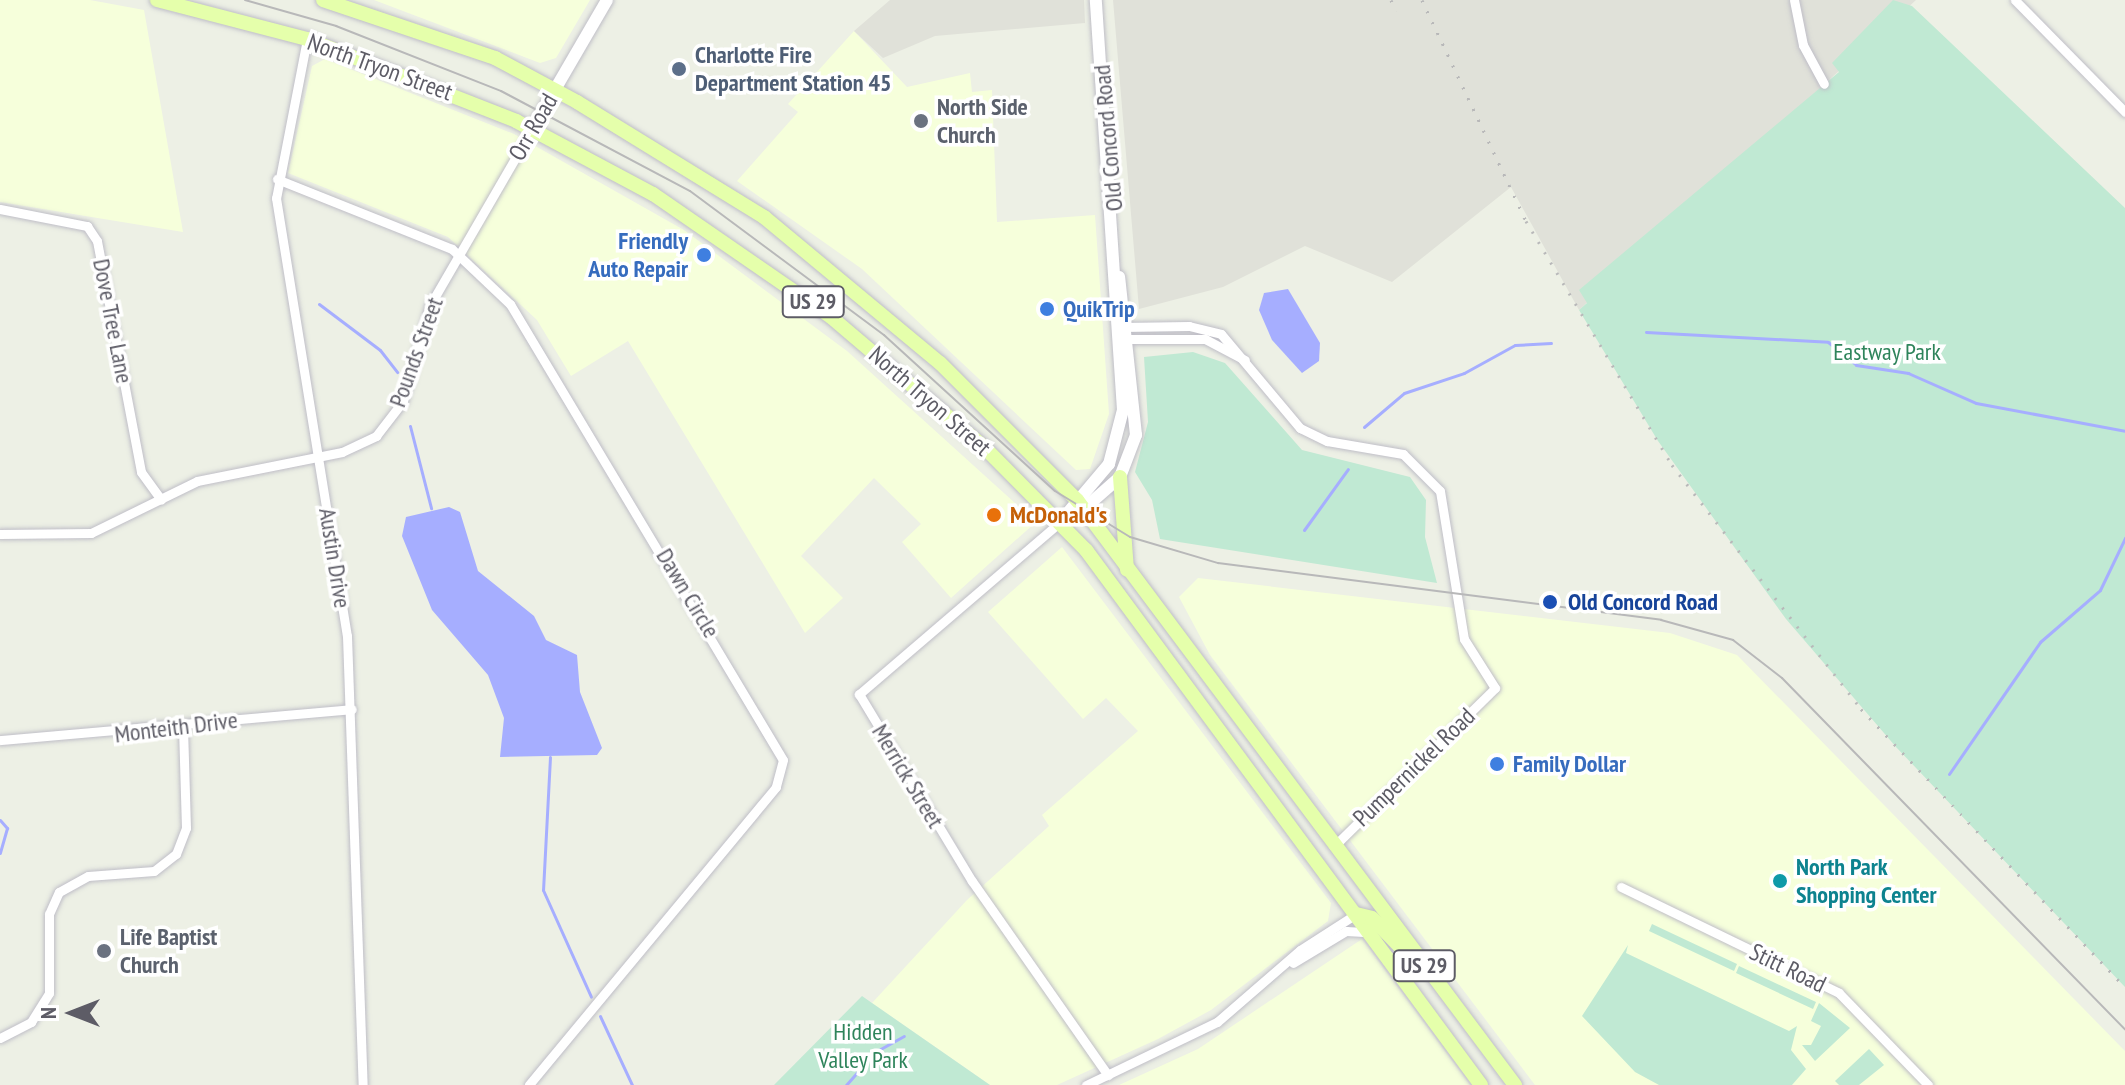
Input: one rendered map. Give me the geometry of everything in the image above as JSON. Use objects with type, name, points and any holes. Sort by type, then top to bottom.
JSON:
[{"type":"main road","name":"North Tryon Street","points":[[157,0],[307,39],[532,129],[653,194],[789,284],[985,448],[1060,522],[1481,1085]]},
{"type":"main road","name":"North Tryon Street","points":[[323,0],[495,58],[722,189],[812,252],[967,388],[1081,505],[1127,574],[1515,1085]]},
{"type":"main road","points":[[1120,477],[1127,574]]},
{"type":"main road","points":[[1356,914],[1372,918],[1437,983]]},
{"type":"street","name":"Orr Road","points":[[459,254],[607,0]]},
{"type":"street","name":"Old Concord Road","points":[[1060,522],[1120,477],[1138,419],[1124,333],[1096,0]]},
{"type":"street","points":[[1794,0],[1803,45],[1824,84]]},
{"type":"street","points":[[2015,0],[2125,112]]},
{"type":"street","name":"Austin Drive","points":[[307,39],[277,179],[284,263],[319,457],[352,709],[363,1085]]},
{"type":"street","name":"Dawn Circle","points":[[277,179],[459,254],[529,329],[767,727],[784,767],[776,787],[529,1085]]},
{"type":"street","name":"Dove Tree Lane","points":[[0,209],[87,226],[97,241],[141,472],[161,500]]},
{"type":"street","name":"Pounds Street","points":[[0,534],[91,533],[207,478],[319,457],[361,444],[392,420],[430,305],[459,254]]},
{"type":"street","name":"Old Concord Road","points":[[1081,505],[1109,464],[1121,432],[1124,333]]},
{"type":"street","name":"Pumpernickel Road","points":[[1124,333],[1207,339],[1245,360],[1310,435],[1399,452],[1432,476],[1443,500],[1464,642],[1495,688],[1334,846]]},
{"type":"street","name":"Merrick Street","points":[[1060,522],[859,694],[972,881],[1108,1075]]},
{"type":"street","name":"Monteith Drive","points":[[0,740],[352,709]]},
{"type":"street","points":[[0,1038],[31,1022],[49,993],[49,914],[64,888],[88,876],[154,871],[176,854],[186,828],[183,726]]},
{"type":"street","name":"Stitt Road","points":[[1621,887],[1839,993],[1928,1085]]},
{"type":"street","points":[[1086,1085],[1217,1022],[1356,914]]},
{"type":"street","points":[[1293,963],[1346,931],[1368,932]]},
{"type":"shaded area","points":[[0,0],[90,0],[144,10],[183,232],[0,202]]},
{"type":"shaded area","points":[[374,0],[590,0],[556,58],[540,63]]},
{"type":"shaded area","points":[[890,0],[1084,0],[1085,23],[935,36],[883,58],[854,31]]},
{"type":"shaded area","points":[[1113,0],[1916,0],[1579,310],[1511,187],[1392,282],[1305,246],[1223,287],[1139,309]]},
{"type":"shaded area","points":[[854,31],[907,87],[970,73],[972,92],[992,90],[997,222],[1095,215],[1109,414],[1090,469],[1076,470],[862,269],[737,181],[798,112],[788,104]]},
{"type":"shaded area","points":[[325,59],[514,134],[684,230],[847,351],[1036,522],[951,598],[902,542],[921,524],[874,478],[801,556],[843,598],[805,633],[628,341],[571,376],[537,320],[448,237],[288,173],[312,66]]},
{"type":"shaded area","points":[[1062,547],[1331,903],[1328,921],[1211,1010],[1158,1039],[1057,1085],[990,1085],[872,1003],[967,900],[1049,826],[1042,815],[1138,731],[1106,698],[1083,719],[988,612]]},
{"type":"shaded area","points":[[1198,578],[1670,633],[1737,655],[2125,1051],[2125,1085],[1535,1085],[1210,655],[1179,597]]},
{"type":"shaded area","points":[[1362,939],[1470,1085],[1119,1085],[1198,1049]]},
{"type":"green space","name":"Eastway Park","points":[[1893,0],[1912,6],[2125,208],[2125,987],[1896,747],[1786,619],[1658,441],[1579,310],[1587,303],[1579,290],[1839,72],[1832,63]]},
{"type":"green space","points":[[1193,352],[1225,363],[1302,450],[1410,477],[1426,500],[1425,537],[1437,583],[1160,539],[1152,500],[1135,472],[1148,422],[1144,357]]},
{"type":"green space","points":[[1652,924],[1737,964],[1734,971],[1649,931]]},
{"type":"green space","points":[[1628,945],[1626,953],[1789,1031],[1797,1026],[1791,1050],[1806,1069],[1792,1085],[1659,1085],[1635,1072],[1582,1016]]},
{"type":"green space","points":[[1739,966],[1816,1002],[1813,1009],[1736,973]]},
{"type":"green space","name":"Hidden Valley Park","points":[[862,996],[872,1003],[990,1085],[774,1085]]},
{"type":"green space","points":[[1819,1003],[1850,1028],[1815,1061],[1802,1045],[1811,1045],[1821,1026],[1811,1021]]},
{"type":"green space","points":[[1869,1049],[1884,1065],[1859,1085],[1839,1085],[1835,1081]]},
{"type":"water","points":[[1288,289],[1320,343],[1319,361],[1302,373],[1272,340],[1259,310],[1264,293]]},
{"type":"water","points":[[449,507],[460,512],[478,571],[534,616],[546,640],[577,655],[580,692],[602,748],[597,755],[500,757],[504,718],[488,675],[432,610],[402,536],[406,517]]},
{"type":"waterway","points":[[319,304],[380,350],[397,372]]},
{"type":"waterway","points":[[1646,332],[1828,342],[1856,365],[1908,373],[1976,403],[2125,431]]},
{"type":"waterway","points":[[1364,427],[1404,393],[1464,373],[1515,345],[1551,343]]},
{"type":"waterway","points":[[410,426],[431,508]]},
{"type":"waterway","points":[[1304,530],[1348,469]]},
{"type":"waterway","points":[[1949,774],[2040,642],[2100,590],[2125,538]]},
{"type":"waterway","points":[[550,757],[543,890],[591,997]]},
{"type":"waterway","points":[[0,820],[7,828],[0,853]]},
{"type":"waterway","points":[[600,1016],[632,1085]]},
{"type":"waterway","points":[[846,1085],[875,1052],[904,1036]]},
{"type":"tram line","points":[[245,0],[336,26],[501,91],[690,191],[884,335],[1055,491],[1130,537],[1218,563],[1661,620],[1733,640],[1782,678],[2125,1030]]},
{"type":"railway","points":[[1391,0],[1396,11]]},
{"type":"railway","points":[[1422,0],[1526,221],[1672,465],[1861,709],[2125,987]]},
{"type":"place","name":"Charlotte Fire Department Station 45","points":[[679,69]]},
{"type":"place","name":"North Side Church","points":[[921,121]]},
{"type":"place","name":"Friendly Auto Repair","points":[[704,255]]},
{"type":"place","name":"QuikTrip","points":[[1047,309]]},
{"type":"place","name":"McDonald's","points":[[994,515]]},
{"type":"place","name":"Old Concord Road","points":[[1550,602]]},
{"type":"place","name":"Family Dollar","points":[[1497,764]]},
{"type":"place","name":"North Park Shopping Center","points":[[1780,881]]},
{"type":"place","name":"Life Baptist Church","points":[[104,951]]}]
